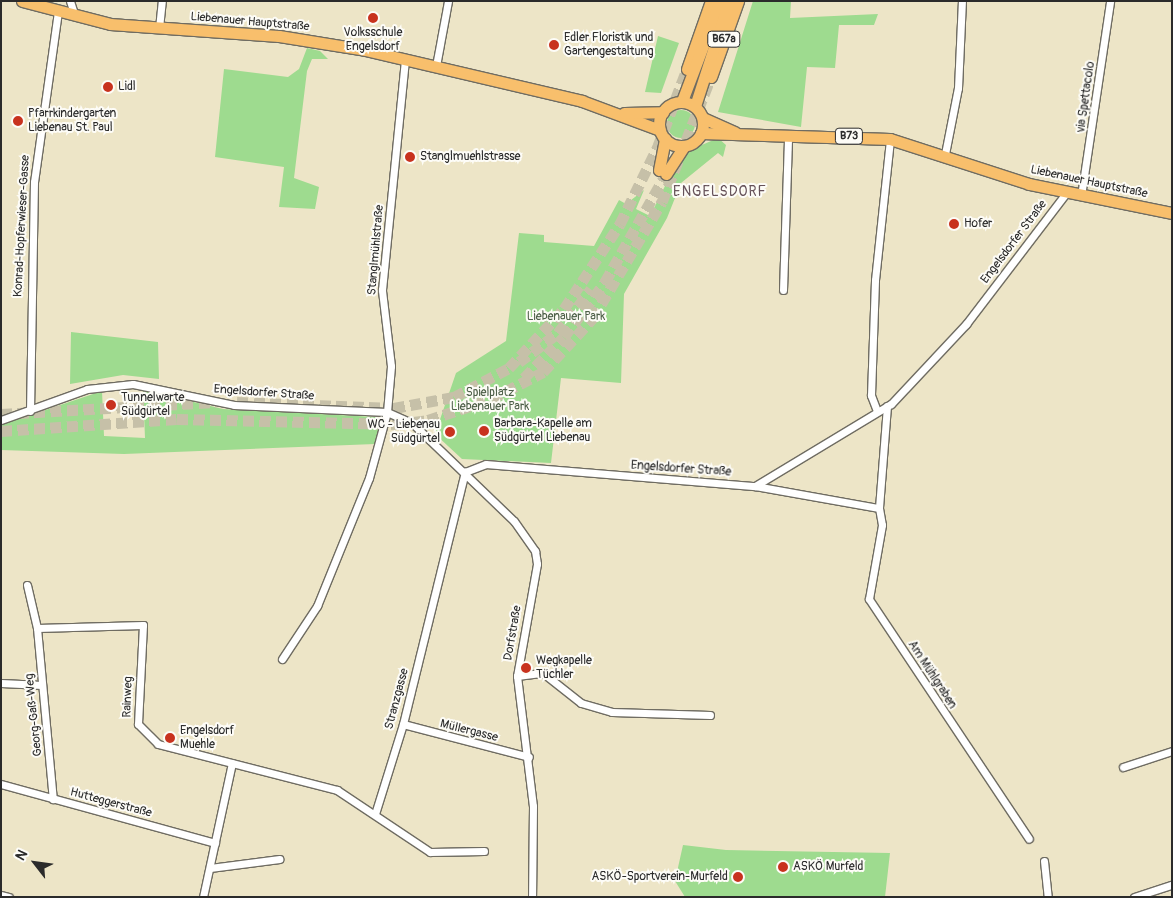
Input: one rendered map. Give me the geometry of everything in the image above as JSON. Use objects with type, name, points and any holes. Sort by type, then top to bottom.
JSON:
[{"type":"main road","name":"Liebenauer Hauptstraße","points":[[22,1],[75,17],[159,28],[279,36],[405,59],[620,113],[663,134]]},
{"type":"main road","name":"B67a","points":[[687,69],[711,1]]},
{"type":"main road","points":[[682,102],[695,106],[703,118],[701,133],[684,146],[662,172],[663,112],[682,102],[720,1]]},
{"type":"main road","points":[[695,106],[729,1]]},
{"type":"main road","name":"B67a","points":[[711,77],[738,1]]},
{"type":"main road","name":"Liebenauer Hauptstraße","points":[[620,113],[663,112]]},
{"type":"main road","name":"Liebenauer Hauptstraße","points":[[703,118],[735,132]]},
{"type":"main road","name":"Liebenauer Hauptstraße","points":[[701,133],[735,132],[888,144],[945,154],[1066,193],[1172,213]]},
{"type":"main road","points":[[663,134],[684,146]]},
{"type":"street","points":[[70,1],[75,17]]},
{"type":"street","points":[[159,28],[162,1]]},
{"type":"street","points":[[436,66],[448,1]]},
{"type":"street","points":[[945,154],[958,88],[962,1]]},
{"type":"street","name":"via Spettacolo","points":[[1081,196],[1110,1]]},
{"type":"street","name":"Konrad-Hopferwieser-Gasse","points":[[30,411],[34,182],[58,12]]},
{"type":"street","name":"Stanglmühlstraße","points":[[282,659],[317,606],[369,478],[387,412],[391,366],[382,290],[405,59]]},
{"type":"street","points":[[783,290],[788,137]]},
{"type":"street","points":[[877,412],[872,396],[875,280],[888,144]]},
{"type":"street","name":"Engelsdorfer Straße","points":[[465,472],[486,464],[755,486],[887,406],[966,324],[1066,193]]},
{"type":"street","name":"Engelsdorfer Straße","points":[[1,420],[30,411],[88,388],[133,384],[234,405],[387,412],[412,423]]},
{"type":"street","name":"Am Mühlgraben","points":[[887,406],[879,508],[882,524],[869,599],[1029,839]]},
{"type":"street","name":"Dorfstraße","points":[[412,423],[465,472],[523,531],[535,551],[537,564],[517,676],[530,757],[532,897]]},
{"type":"street","name":"Stranzgasse","points":[[375,814],[403,724],[465,472]]},
{"type":"street","points":[[755,486],[879,508]]},
{"type":"street","name":"Georg-Gaß-Weg","points":[[27,585],[37,628],[53,799]]},
{"type":"street","name":"Rainweg","points":[[37,628],[143,625],[138,722],[142,733],[161,746],[337,790],[375,814]]},
{"type":"street","points":[[517,676],[543,673],[580,703],[612,712],[710,714]]},
{"type":"street","points":[[1,683],[42,685]]},
{"type":"street","name":"Müllergasse","points":[[403,724],[530,757]]},
{"type":"street","points":[[1123,767],[1172,751]]},
{"type":"street","points":[[204,897],[232,763]]},
{"type":"street","name":"Hutteggerstraße","points":[[1,784],[215,843]]},
{"type":"street","points":[[375,814],[430,852],[484,851]]},
{"type":"street","points":[[210,868],[279,858]]},
{"type":"street","points":[[1044,861],[1048,897]]},
{"type":"street","points":[[1134,897],[1172,885]]},
{"type":"street","points":[[1,895],[9,897]]},
{"type":"green space","points":[[753,1],[791,1],[790,18],[878,14],[874,25],[839,25],[835,68],[807,67],[801,127],[718,112]]},
{"type":"green space","points":[[658,36],[679,43],[661,93],[645,92]]},
{"type":"green space","points":[[307,48],[320,51],[328,59],[312,59],[307,71],[294,178],[319,187],[315,209],[279,207],[284,167],[215,157],[224,69],[288,77],[299,69]]},
{"type":"green space","points":[[681,110],[691,114],[695,124],[691,134],[681,138],[671,134],[667,124],[671,114]]},
{"type":"green space","name":"Liebenauer Park","points":[[718,138],[726,145],[723,157],[718,153],[681,183],[667,218],[624,294],[621,383],[561,378],[551,463],[462,459],[435,434],[456,373],[506,341],[519,233],[544,235],[544,242],[594,246],[619,200],[626,204],[644,190],[636,209],[650,216],[681,154]]},
{"type":"green space","points":[[71,332],[158,342],[159,379],[123,375],[70,384]]},
{"type":"green space","points":[[143,390],[223,409],[376,417],[385,422],[375,444],[124,454],[1,450],[1,425],[102,391],[104,436],[145,438]]},
{"type":"green space","name":"ASKÖ Murfeld","points":[[683,845],[726,850],[890,853],[885,897],[685,897],[675,881]]},
{"type":"tunnel","points":[[237,402],[394,408],[454,397],[509,368],[564,309],[620,224],[658,146],[687,69]]},
{"type":"tunnel","points":[[1,431],[177,419],[397,424],[428,420],[491,399],[543,372],[593,318],[662,202],[711,77]]},
{"type":"tunnel","points":[[524,378],[564,337],[605,282],[666,174]]},
{"type":"tunnel","points":[[519,362],[558,333],[591,289]]},
{"type":"tunnel","points":[[1,414],[216,402]]},
{"type":"place","name":"Volksschule Engelsdorf","points":[[373,18]]},
{"type":"place","name":"Edler Floristik und Gartengestaltung","points":[[554,45]]},
{"type":"place","name":"Lidl","points":[[108,87]]},
{"type":"place","name":"Pfarrkindergarten Liebenau St. Paul","points":[[18,121]]},
{"type":"place","name":"Stanglmuehlstrasse","points":[[410,157]]},
{"type":"place","name":"Hofer","points":[[954,224]]},
{"type":"place","name":"Tunnelwarte Südgürtel","points":[[111,405]]},
{"type":"place","name":"Barbara-Kapelle am Südgürtel Liebenau","points":[[484,431]]},
{"type":"place","name":"WC - Liebenau Südgürtel","points":[[450,432]]},
{"type":"place","name":"Wegkapelle Tüchler","points":[[526,668]]},
{"type":"place","name":"Engelsdorf Muehle","points":[[170,738]]},
{"type":"place","name":"ASKÖ Murfeld","points":[[783,867]]},
{"type":"place","name":"ASKÖ-Sportverein-Murfeld","points":[[738,877]]},
{"type":"district","name":"ENGELSDORF","points":[[720,192]]},
{"type":"park label","name":"Spielplatz Liebenauer Park","points":[[490,400]]}]
